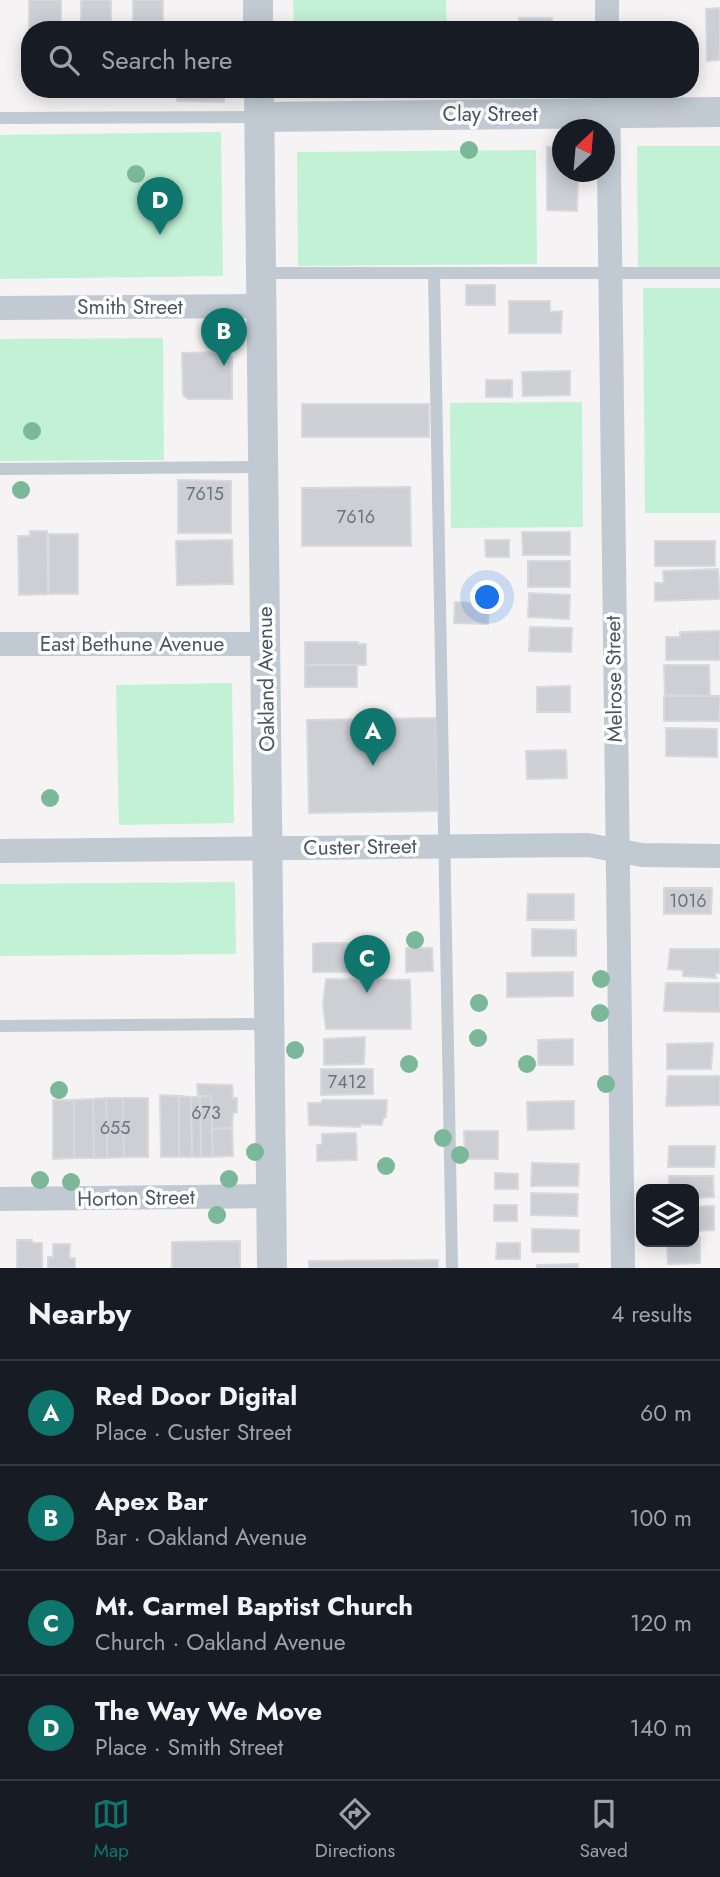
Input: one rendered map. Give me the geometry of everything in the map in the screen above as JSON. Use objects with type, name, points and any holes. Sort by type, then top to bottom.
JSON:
[{"type":"street","points":[[258,0],[258,21]]},
{"type":"street","points":[[607,0],[607,21]]},
{"type":"street","name":"Melrose Street","points":[[608,101],[623,1268]]},
{"type":"street","name":"Clay Street","points":[[259,103],[671,101],[720,112]]},
{"type":"street","name":"Oakland Avenue","points":[[259,103],[272,1268]]},
{"type":"street","name":"Smith Street","points":[[0,308],[261,306]]},
{"type":"street","name":"East Bethune Avenue","points":[[0,644],[265,644]]},
{"type":"street","name":"Custer Street","points":[[0,851],[588,845],[642,855],[720,856]]},
{"type":"street","name":"Horton Street","points":[[0,1199],[271,1196]]},
{"type":"lane","points":[[0,118],[259,103]]},
{"type":"lane","points":[[261,273],[720,273]]},
{"type":"lane","points":[[434,274],[452,1268]]},
{"type":"lane","points":[[0,469],[263,467]]},
{"type":"lane","points":[[0,1026],[269,1024]]},
{"type":"green space","points":[[293,0],[446,0],[447,21],[294,21]]},
{"type":"green space","points":[[221,132],[223,276],[0,279],[0,135]]},
{"type":"green space","points":[[637,146],[720,146],[720,267],[638,267]]},
{"type":"green space","points":[[536,150],[537,264],[298,266],[297,152]]},
{"type":"green space","points":[[643,288],[720,288],[720,513],[645,513]]},
{"type":"green space","points":[[163,338],[164,460],[0,461],[0,339]]},
{"type":"green space","points":[[582,402],[583,527],[451,528],[450,403]]},
{"type":"green space","points":[[232,683],[234,823],[119,825],[116,685]]},
{"type":"green space","points":[[235,882],[236,954],[0,956],[0,884]]},
{"type":"building","points":[[29,0],[61,0],[61,21],[29,21]]},
{"type":"building","points":[[81,0],[111,0],[111,21],[81,21]]},
{"type":"building","points":[[133,0],[163,0],[163,21],[133,21]]},
{"type":"building","points":[[720,8],[720,60],[707,61],[706,9]]},
{"type":"building","points":[[519,18],[552,18],[552,21],[519,21]]},
{"type":"building","points":[[177,98],[224,98],[224,102],[177,101]]},
{"type":"building","points":[[547,147],[552,147],[552,182],[578,182],[577,211],[547,210]]},
{"type":"building","points":[[466,285],[495,285],[495,305],[466,305]]},
{"type":"building","points":[[509,301],[550,301],[550,312],[562,311],[561,333],[509,333]]},
{"type":"building","points":[[226,352],[232,357],[232,399],[188,399],[183,395],[182,353]]},
{"type":"building","points":[[570,371],[570,395],[523,396],[522,372]]},
{"type":"building","points":[[486,380],[512,380],[512,397],[486,397]]},
{"type":"building","points":[[302,404],[429,404],[429,437],[302,437]]},
{"type":"building","points":[[178,480],[231,481],[231,533],[178,533]]},
{"type":"building","points":[[410,487],[411,546],[302,546],[302,488]]},
{"type":"building","points":[[30,531],[47,531],[48,594],[19,595],[18,536],[30,536]]},
{"type":"building","points":[[522,532],[570,532],[570,555],[523,555]]},
{"type":"building","points":[[49,534],[78,534],[78,594],[49,594]]},
{"type":"building","points":[[232,540],[233,584],[177,585],[176,541]]},
{"type":"building","points":[[485,540],[509,540],[509,557],[486,557]]},
{"type":"building","points":[[655,541],[715,541],[715,566],[655,566]]},
{"type":"building","points":[[528,561],[570,561],[570,587],[528,587]]},
{"type":"building","points":[[718,569],[720,599],[655,601],[655,583],[664,583],[663,571]]},
{"type":"building","points":[[529,593],[570,595],[569,619],[528,617]]},
{"type":"building","points":[[455,602],[489,604],[488,624],[454,623]]},
{"type":"building","points":[[530,627],[572,628],[571,652],[529,651]]},
{"type":"building","points":[[720,631],[720,660],[666,660],[666,637],[680,637],[680,632]]},
{"type":"building","points":[[305,642],[366,644],[366,665],[305,665]]},
{"type":"building","points":[[305,665],[357,665],[357,687],[305,687]]},
{"type":"building","points":[[664,665],[709,665],[710,696],[665,695]]},
{"type":"building","points":[[570,686],[570,712],[537,712],[537,687]]},
{"type":"building","points":[[664,696],[720,696],[719,721],[664,721]]},
{"type":"building","points":[[436,718],[438,811],[309,813],[307,720]]},
{"type":"building","points":[[666,728],[717,729],[717,757],[666,756]]},
{"type":"building","points":[[566,750],[567,778],[527,779],[526,751]]},
{"type":"building","points":[[664,888],[712,888],[711,914],[664,914]]},
{"type":"building","points":[[528,894],[574,894],[574,920],[527,920]]},
{"type":"building","points":[[532,929],[576,930],[576,956],[532,956]]},
{"type":"building","points":[[367,943],[368,972],[313,972],[313,944]]},
{"type":"building","points":[[406,948],[432,948],[433,971],[406,972]]},
{"type":"building","points":[[670,949],[720,949],[720,973],[715,973],[716,978],[683,976],[683,970],[668,969]]},
{"type":"building","points":[[573,972],[573,996],[507,997],[507,973]]},
{"type":"building","points":[[326,979],[410,980],[411,1029],[326,1029],[323,1005]]},
{"type":"building","points":[[666,983],[720,983],[720,1012],[664,1011]]},
{"type":"building","points":[[365,1037],[364,1064],[324,1065],[324,1039]]},
{"type":"building","points":[[573,1039],[573,1065],[538,1065],[538,1040]]},
{"type":"building","points":[[713,1043],[711,1069],[667,1069],[667,1044]]},
{"type":"building","points":[[321,1069],[373,1069],[373,1094],[321,1095]]},
{"type":"building","points":[[668,1076],[720,1076],[720,1105],[666,1106]]},
{"type":"building","points":[[197,1084],[232,1085],[233,1098],[237,1098],[237,1112],[233,1113],[232,1128],[212,1129],[211,1096],[198,1096]]},
{"type":"building","points":[[160,1095],[179,1096],[179,1157],[161,1157]]},
{"type":"building","points":[[179,1096],[191,1097],[192,1157],[179,1157]]},
{"type":"building","points":[[211,1096],[213,1157],[201,1157],[200,1097]]},
{"type":"building","points":[[191,1097],[200,1097],[201,1157],[192,1157]]},
{"type":"building","points":[[106,1098],[123,1098],[124,1157],[107,1158]]},
{"type":"building","points":[[106,1098],[107,1158],[94,1158],[93,1099]]},
{"type":"building","points":[[123,1098],[148,1098],[148,1157],[124,1157]]},
{"type":"building","points":[[93,1099],[94,1158],[74,1158],[74,1100]]},
{"type":"building","points":[[53,1100],[74,1100],[74,1158],[53,1159]]},
{"type":"building","points":[[323,1100],[387,1100],[386,1117],[383,1118],[382,1125],[309,1125],[308,1103],[321,1103]]},
{"type":"building","points":[[574,1101],[574,1129],[528,1130],[527,1102]]},
{"type":"building","points":[[232,1128],[233,1156],[213,1157],[212,1129]]},
{"type":"building","points":[[464,1131],[498,1131],[498,1159],[465,1159]]},
{"type":"building","points":[[356,1133],[357,1160],[317,1161],[317,1145],[322,1144],[322,1134]]},
{"type":"building","points":[[669,1146],[715,1146],[714,1167],[668,1167]]},
{"type":"building","points":[[532,1163],[579,1164],[578,1186],[531,1186]]},
{"type":"building","points":[[495,1173],[518,1174],[518,1189],[495,1189]]},
{"type":"building","points":[[669,1176],[713,1176],[714,1197],[699,1198],[699,1184],[669,1184]]},
{"type":"building","points":[[531,1193],[578,1194],[577,1216],[531,1215]]},
{"type":"building","points":[[494,1205],[517,1205],[517,1221],[494,1221]]},
{"type":"building","points":[[714,1206],[714,1230],[699,1231],[699,1207]]},
{"type":"building","points":[[532,1229],[579,1230],[579,1252],[532,1252]]},
{"type":"building","points":[[700,1237],[700,1263],[668,1264],[667,1247],[699,1247]]},
{"type":"building","points":[[17,1240],[42,1243],[42,1268],[17,1268]]},
{"type":"building","points":[[240,1241],[240,1268],[172,1268],[172,1242]]},
{"type":"building","points":[[497,1243],[520,1243],[520,1259],[496,1259]]},
{"type":"building","points":[[53,1244],[70,1244],[69,1258],[75,1258],[75,1268],[48,1268],[48,1257],[53,1257]]},
{"type":"building","points":[[438,1260],[438,1268],[309,1268],[309,1261]]},
{"type":"building","points":[[578,1264],[578,1268],[537,1268],[537,1265]]},
{"type":"place","name":"The Way We Move","points":[[160,235]]},
{"type":"place","name":"Apex Bar","points":[[224,366]]},
{"type":"place","name":"Red Door Digital","points":[[373,766]]},
{"type":"place","name":"Mt. Carmel Baptist Church","points":[[367,993]]}]
